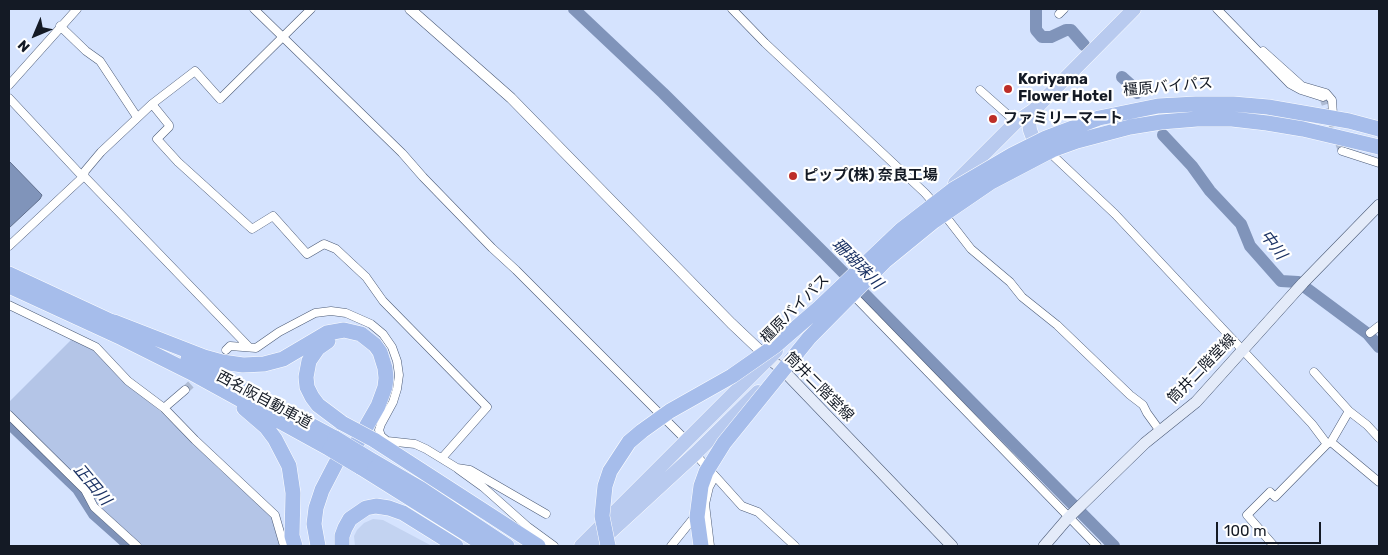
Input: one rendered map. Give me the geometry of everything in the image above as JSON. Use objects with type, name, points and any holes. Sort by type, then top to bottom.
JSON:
[{"type":"highway","points":[[955,183],[1026,118],[1134,9]]},
{"type":"highway","name":"橿原バイパス","points":[[581,546],[856,271],[932,201],[955,183],[1034,138],[1067,124],[1120,108],[1198,99],[1254,101],[1333,115],[1379,129]]},
{"type":"highway","points":[[701,546],[697,525],[698,501],[706,472],[724,443],[804,333],[901,230],[954,189],[1012,155],[1071,127],[1158,106],[1233,104],[1277,108],[1349,121],[1379,129]]},
{"type":"highway","name":"橿原バイパス","points":[[595,546],[695,454],[868,283],[943,213],[1004,170],[1046,149],[1095,132],[1136,122],[1214,115],[1267,119],[1298,124],[1379,147]]},
{"type":"highway","points":[[1026,118],[1034,138],[1046,149]]},
{"type":"highway","points":[[608,546],[602,516],[605,486],[618,456],[630,442],[655,421],[732,376],[775,346],[804,333],[885,261],[934,221],[991,182],[1019,166],[1052,150],[1077,141],[1130,127],[1197,119],[1232,119],[1303,129],[1379,147]]},
{"type":"highway","name":"西名阪自動車道","points":[[9,274],[114,322],[212,372],[363,462],[486,546]]},
{"type":"highway","name":"西名阪自動車道","points":[[9,286],[122,338],[332,444]]},
{"type":"highway","points":[[114,322],[204,357],[243,365],[264,364],[283,359],[327,333],[344,330],[361,334],[380,352],[386,368],[385,387],[378,406],[355,439],[371,404],[378,375],[375,360],[365,347],[357,342],[340,339],[332,340],[318,348],[309,361],[306,377],[307,386],[318,405],[342,423],[374,440],[538,546]]},
{"type":"highway","points":[[122,338],[235,402],[266,427],[283,452],[288,466],[293,493],[292,536],[295,546]]},
{"type":"highway","name":"西名阪自動車道","points":[[363,462],[421,489],[508,546]]},
{"type":"highway","points":[[318,546],[314,524],[316,508],[322,490],[340,465],[323,512],[321,530],[326,546]]},
{"type":"highway","points":[[342,546],[344,528],[350,519],[366,508],[376,506],[403,513],[456,546]]},
{"type":"main road","name":"筒井二階堂線","points":[[1044,546],[1069,517],[1145,443],[1196,402],[1301,284],[1378,208]]},
{"type":"main road","name":"筒井二階堂線","points":[[768,358],[782,369],[952,546]]},
{"type":"street","points":[[9,85],[77,9]]},
{"type":"street","points":[[254,9],[402,153],[423,178],[492,248],[686,440]]},
{"type":"street","points":[[9,246],[84,176],[85,171],[102,152],[152,104],[195,71],[220,99],[312,9]]},
{"type":"street","points":[[410,9],[511,98],[731,323],[768,358]]},
{"type":"street","points":[[732,9],[765,43],[925,192],[932,201]]},
{"type":"street","points":[[1217,9],[1290,84],[1322,97]]},
{"type":"street","points":[[60,26],[86,52],[100,61],[138,117]]},
{"type":"street","points":[[1252,46],[1266,52],[1302,86],[1326,93],[1332,100],[1333,115]]},
{"type":"street","points":[[980,90],[1026,118]]},
{"type":"street","points":[[9,98],[81,175],[249,347]]},
{"type":"street","points":[[152,104],[169,124],[169,127],[157,139],[178,162],[252,229],[273,216],[307,254],[324,244],[336,249],[366,277],[383,302],[487,407],[442,458]]},
{"type":"street","points":[[1046,149],[1115,214],[1329,443],[1379,482]]},
{"type":"street","points":[[1342,150],[1379,163]]},
{"type":"street","points":[[943,213],[971,249],[1010,282],[1022,297],[1056,325],[1143,405],[1160,431]]},
{"type":"street","points":[[855,296],[1097,546]]},
{"type":"street","points":[[9,305],[96,347],[128,381],[164,408],[195,440],[275,515],[284,546]]},
{"type":"street","points":[[226,350],[230,346],[256,348],[278,332],[315,314],[346,313],[371,324],[383,334],[392,347],[398,368],[397,389],[393,402],[379,430],[386,441],[415,444],[442,458],[483,487],[528,527],[554,546]]},
{"type":"street","points":[[1370,333],[1379,326]]},
{"type":"street","points":[[1314,372],[1348,412],[1367,425],[1379,438]]},
{"type":"street","points":[[164,408],[185,390]]},
{"type":"street","points":[[1274,546],[1247,515],[1270,492],[1275,497],[1329,443],[1348,412]]},
{"type":"street","points":[[9,415],[85,490],[94,507],[137,546]]},
{"type":"street","points":[[695,454],[742,506],[758,512],[794,546]]},
{"type":"street","points":[[457,468],[470,470],[546,514]]},
{"type":"street","points":[[710,546],[705,504],[709,487],[715,476]]},
{"type":"street","points":[[671,546],[705,504]]},
{"type":"shaded area","points":[[9,161],[42,195],[9,228]]},
{"type":"shaded area","points":[[72,339],[95,351],[120,379],[160,411],[218,468],[273,518],[280,546],[139,546],[104,515],[77,479],[9,411],[9,402]]},
{"type":"shaded area","points":[[373,519],[383,520],[432,546],[355,546],[354,536],[357,530],[364,523]]},
{"type":"waterway","name":"珊瑚珠川","points":[[574,9],[663,93],[824,253],[1114,546]]},
{"type":"waterway","name":"中川","points":[[1036,9],[1036,30],[1042,37],[1051,37],[1066,30],[1071,30],[1084,45]]},
{"type":"waterway","name":"中川","points":[[1122,77],[1137,93]]},
{"type":"waterway","name":"中川","points":[[1163,135],[1192,166],[1210,191],[1241,224],[1250,246],[1281,281],[1298,282],[1368,334],[1379,347]]},
{"type":"waterway","name":"正田川","points":[[9,423],[78,489],[94,514],[130,546]]},
{"type":"tunnel","points":[[1323,97],[1342,151]]},
{"type":"tunnel","points":[[185,390],[200,376]]},
{"type":"place","name":"Koriyama Flower Hotel","points":[[1008,89]]},
{"type":"place","name":"ファミリーマート","points":[[993,119]]},
{"type":"place","name":"ピップ(株) 奈良工場","points":[[793,176]]}]
